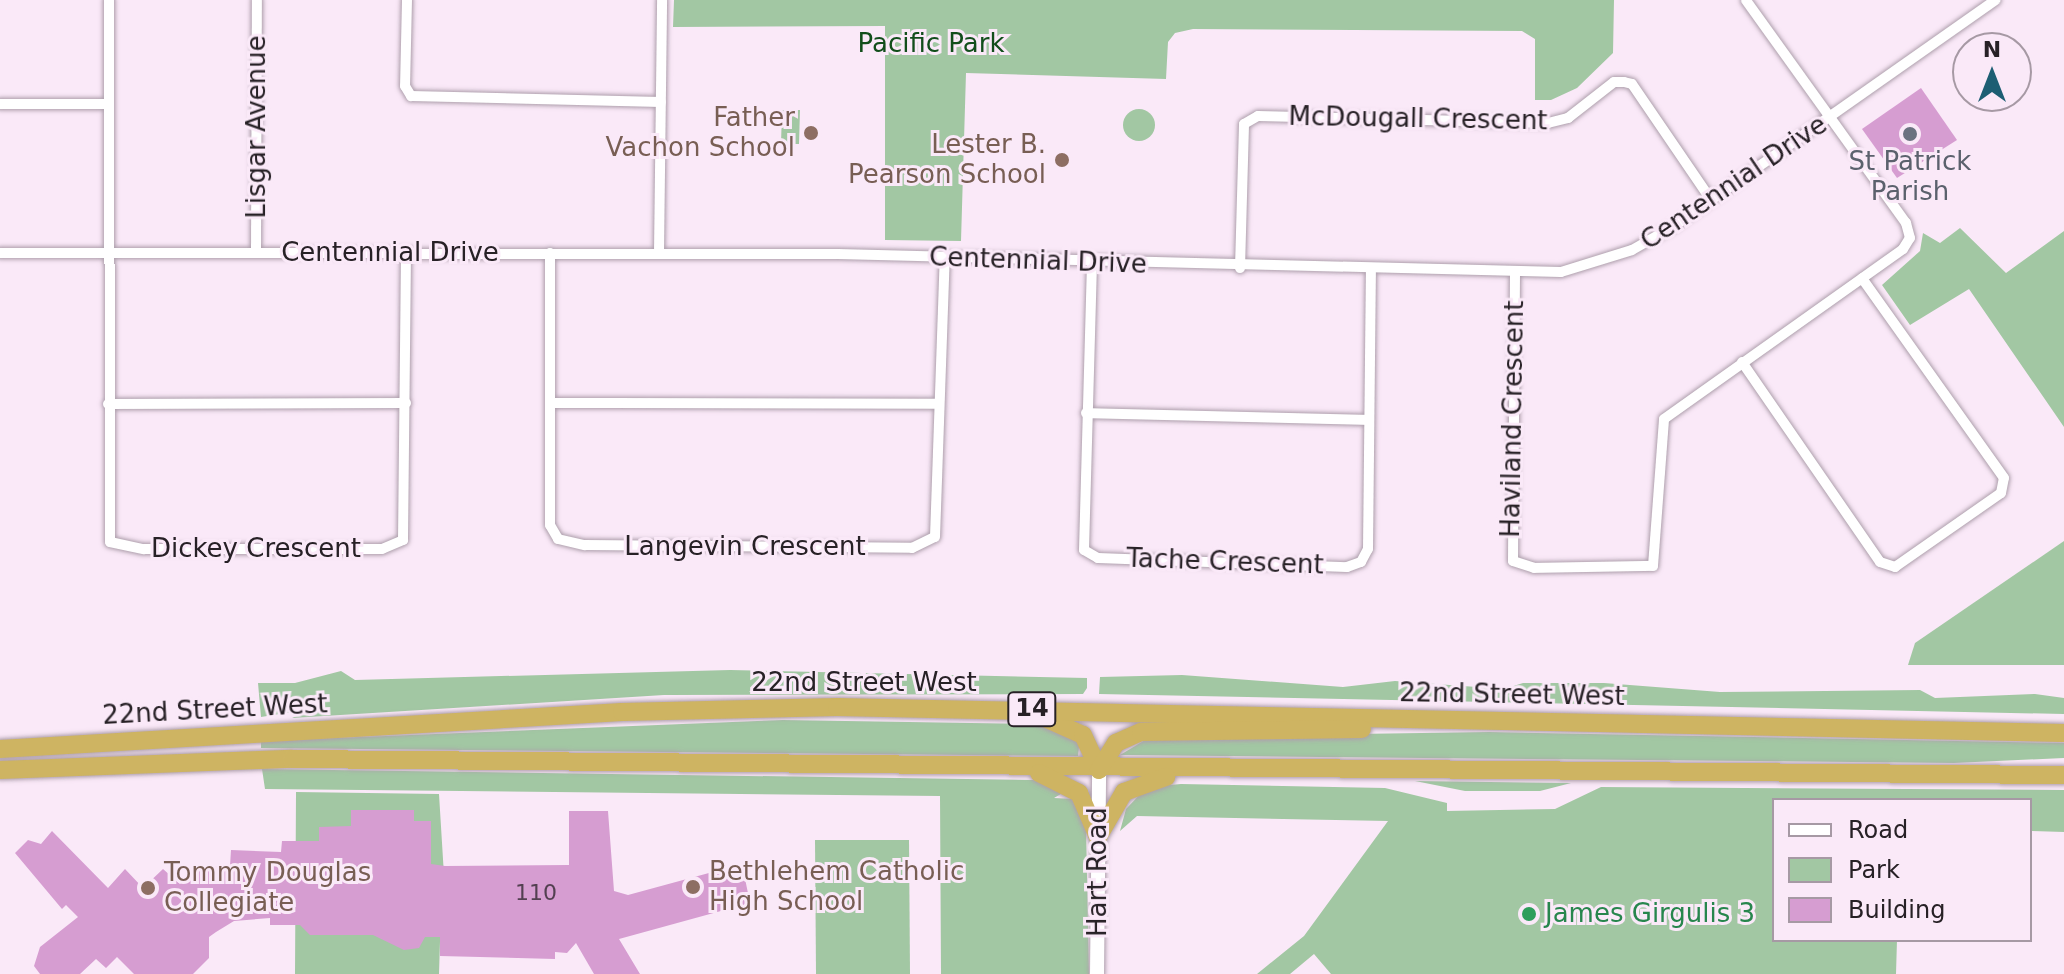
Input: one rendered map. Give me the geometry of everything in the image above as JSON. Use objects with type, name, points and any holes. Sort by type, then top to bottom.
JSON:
[{"type":"highway","name":"22nd Street West","points":[[0,749],[622,712],[1021,709],[2064,733]]},
{"type":"highway","points":[[1021,709],[1083,735],[1099,770]]},
{"type":"highway","points":[[1099,770],[1116,743],[1141,732],[1358,729],[1449,719]]},
{"type":"highway","name":"22nd Street West","points":[[0,770],[292,759],[1099,770],[2064,773]]},
{"type":"highway","points":[[1025,768],[1075,788],[1098,837]]},
{"type":"highway","points":[[1098,837],[1124,792],[1186,770]]},
{"type":"street","name":"Dickey Crescent","points":[[109,0],[106,525],[116,546],[382,549],[403,540],[406,254]]},
{"type":"street","name":"Lisgar Avenue","points":[[256,253],[257,0]]},
{"type":"street","points":[[407,0],[405,86],[411,96],[661,102]]},
{"type":"street","points":[[659,253],[662,0]]},
{"type":"street","points":[[1746,0],[1832,118]]},
{"type":"street","name":"Centennial Drive","points":[[0,253],[659,253],[945,257],[1371,271],[1561,272],[1610,259],[1711,200],[1832,118],[1995,0]]},
{"type":"street","name":"McDougall Crescent","points":[[1240,268],[1244,124],[1258,116],[1548,123],[1568,118],[1614,82],[1624,82],[1632,84],[1711,200]]},
{"type":"street","points":[[0,104],[107,104]]},
{"type":"street","name":"Haviland Crescent","points":[[1515,274],[1512,553],[1520,566],[1653,566],[1664,419],[1903,249],[1910,233],[1832,118]]},
{"type":"street","name":"Langevin Crescent","points":[[550,253],[550,525],[558,539],[585,545],[912,548],[935,537],[945,257]]},
{"type":"street","name":"Tache Crescent","points":[[1092,263],[1080,534],[1090,555],[1347,567],[1361,562],[1368,549],[1371,271]]},
{"type":"street","points":[[1742,362],[1880,562],[1895,567],[2001,493],[2004,478],[1862,278]]},
{"type":"street","points":[[108,404],[406,403]]},
{"type":"street","points":[[551,403],[938,404]]},
{"type":"street","points":[[1086,413],[1367,420]]},
{"type":"street","name":"Hart Road","points":[[1097,974],[1099,770]]},
{"type":"green space","name":"Pacific Park","points":[[674,0],[1614,0],[1613,53],[1577,88],[1551,100],[1535,100],[1535,39],[1522,31],[1193,29],[1175,33],[1168,42],[1166,79],[966,73],[961,241],[885,240],[885,26],[673,27]]},
{"type":"green space","points":[[1139,109],[1150,114],[1155,125],[1150,136],[1139,141],[1128,136],[1123,125],[1128,114]]},
{"type":"green space","points":[[782,110],[800,110],[799,144],[781,144]]},
{"type":"green space","points":[[1960,228],[2006,273],[2064,231],[2064,427],[1969,289],[1910,325],[1882,285],[1920,251],[1923,233],[1940,243]]},
{"type":"green space","points":[[2064,541],[2064,665],[1908,665],[1915,643]]},
{"type":"green space","points":[[730,670],[1087,678],[1087,688],[1083,694],[664,695],[292,718],[311,709],[261,717],[258,683],[295,683],[341,671],[355,680]]},
{"type":"green space","points":[[1182,675],[1343,687],[1395,681],[1504,689],[1523,683],[1604,683],[1720,692],[1920,690],[1935,698],[2035,694],[2064,698],[2064,714],[1099,694],[1100,677]]},
{"type":"green space","points":[[783,720],[1038,724],[1078,736],[1079,747],[1078,756],[261,748],[261,741]]},
{"type":"green space","points":[[1489,732],[2064,743],[2064,758],[1954,763],[1120,755],[1150,737]]},
{"type":"green space","points":[[262,769],[1034,780],[1066,791],[1054,798],[1074,799],[1086,827],[1089,974],[941,974],[940,796],[265,789]]},
{"type":"green space","points":[[1415,781],[1571,783],[1540,791],[1465,791]]},
{"type":"green space","points":[[1181,784],[1385,788],[1447,803],[1447,811],[1555,809],[1601,787],[2064,790],[2064,832],[2032,831],[2032,798],[1772,798],[1772,942],[1897,942],[1896,974],[1331,974],[1314,954],[1290,974],[1257,974],[1304,936],[1388,821],[1137,816],[1120,831],[1126,809],[1147,787]]},
{"type":"green space","points":[[296,792],[439,794],[446,908],[441,909],[439,974],[295,974]]},
{"type":"green space","points":[[815,840],[909,840],[910,974],[816,974]]},
{"type":"building","name":"St Patrick Parish","points":[[1921,88],[1957,140],[1897,178],[1862,129]]},
{"type":"building","points":[[351,810],[414,810],[414,821],[431,821],[431,864],[445,866],[569,865],[569,811],[608,811],[614,891],[628,895],[742,864],[750,903],[619,939],[640,974],[594,974],[576,943],[567,953],[555,952],[555,959],[440,956],[440,937],[425,937],[419,948],[404,950],[373,935],[310,935],[300,925],[270,925],[270,918],[234,921],[209,937],[209,958],[193,974],[134,974],[117,957],[106,968],[96,959],[80,974],[40,974],[34,966],[40,947],[78,917],[66,905],[62,909],[15,853],[28,840],[41,844],[52,831],[108,888],[125,869],[143,888],[163,869],[180,884],[197,867],[230,866],[231,850],[281,852],[282,841],[319,841],[319,827],[351,826]]},
{"type":"place","name":"Father Vachon School","points":[[811,133]]},
{"type":"place","name":"St Patrick Parish","points":[[1910,134]]},
{"type":"place","name":"Lester B. Pearson School","points":[[1062,160]]},
{"type":"place","name":"Bethlehem Catholic High School","points":[[693,887]]},
{"type":"place","name":"Tommy Douglas Collegiate","points":[[148,888]]},
{"type":"place","name":"James Girgulis 3","points":[[1529,914]]}]
